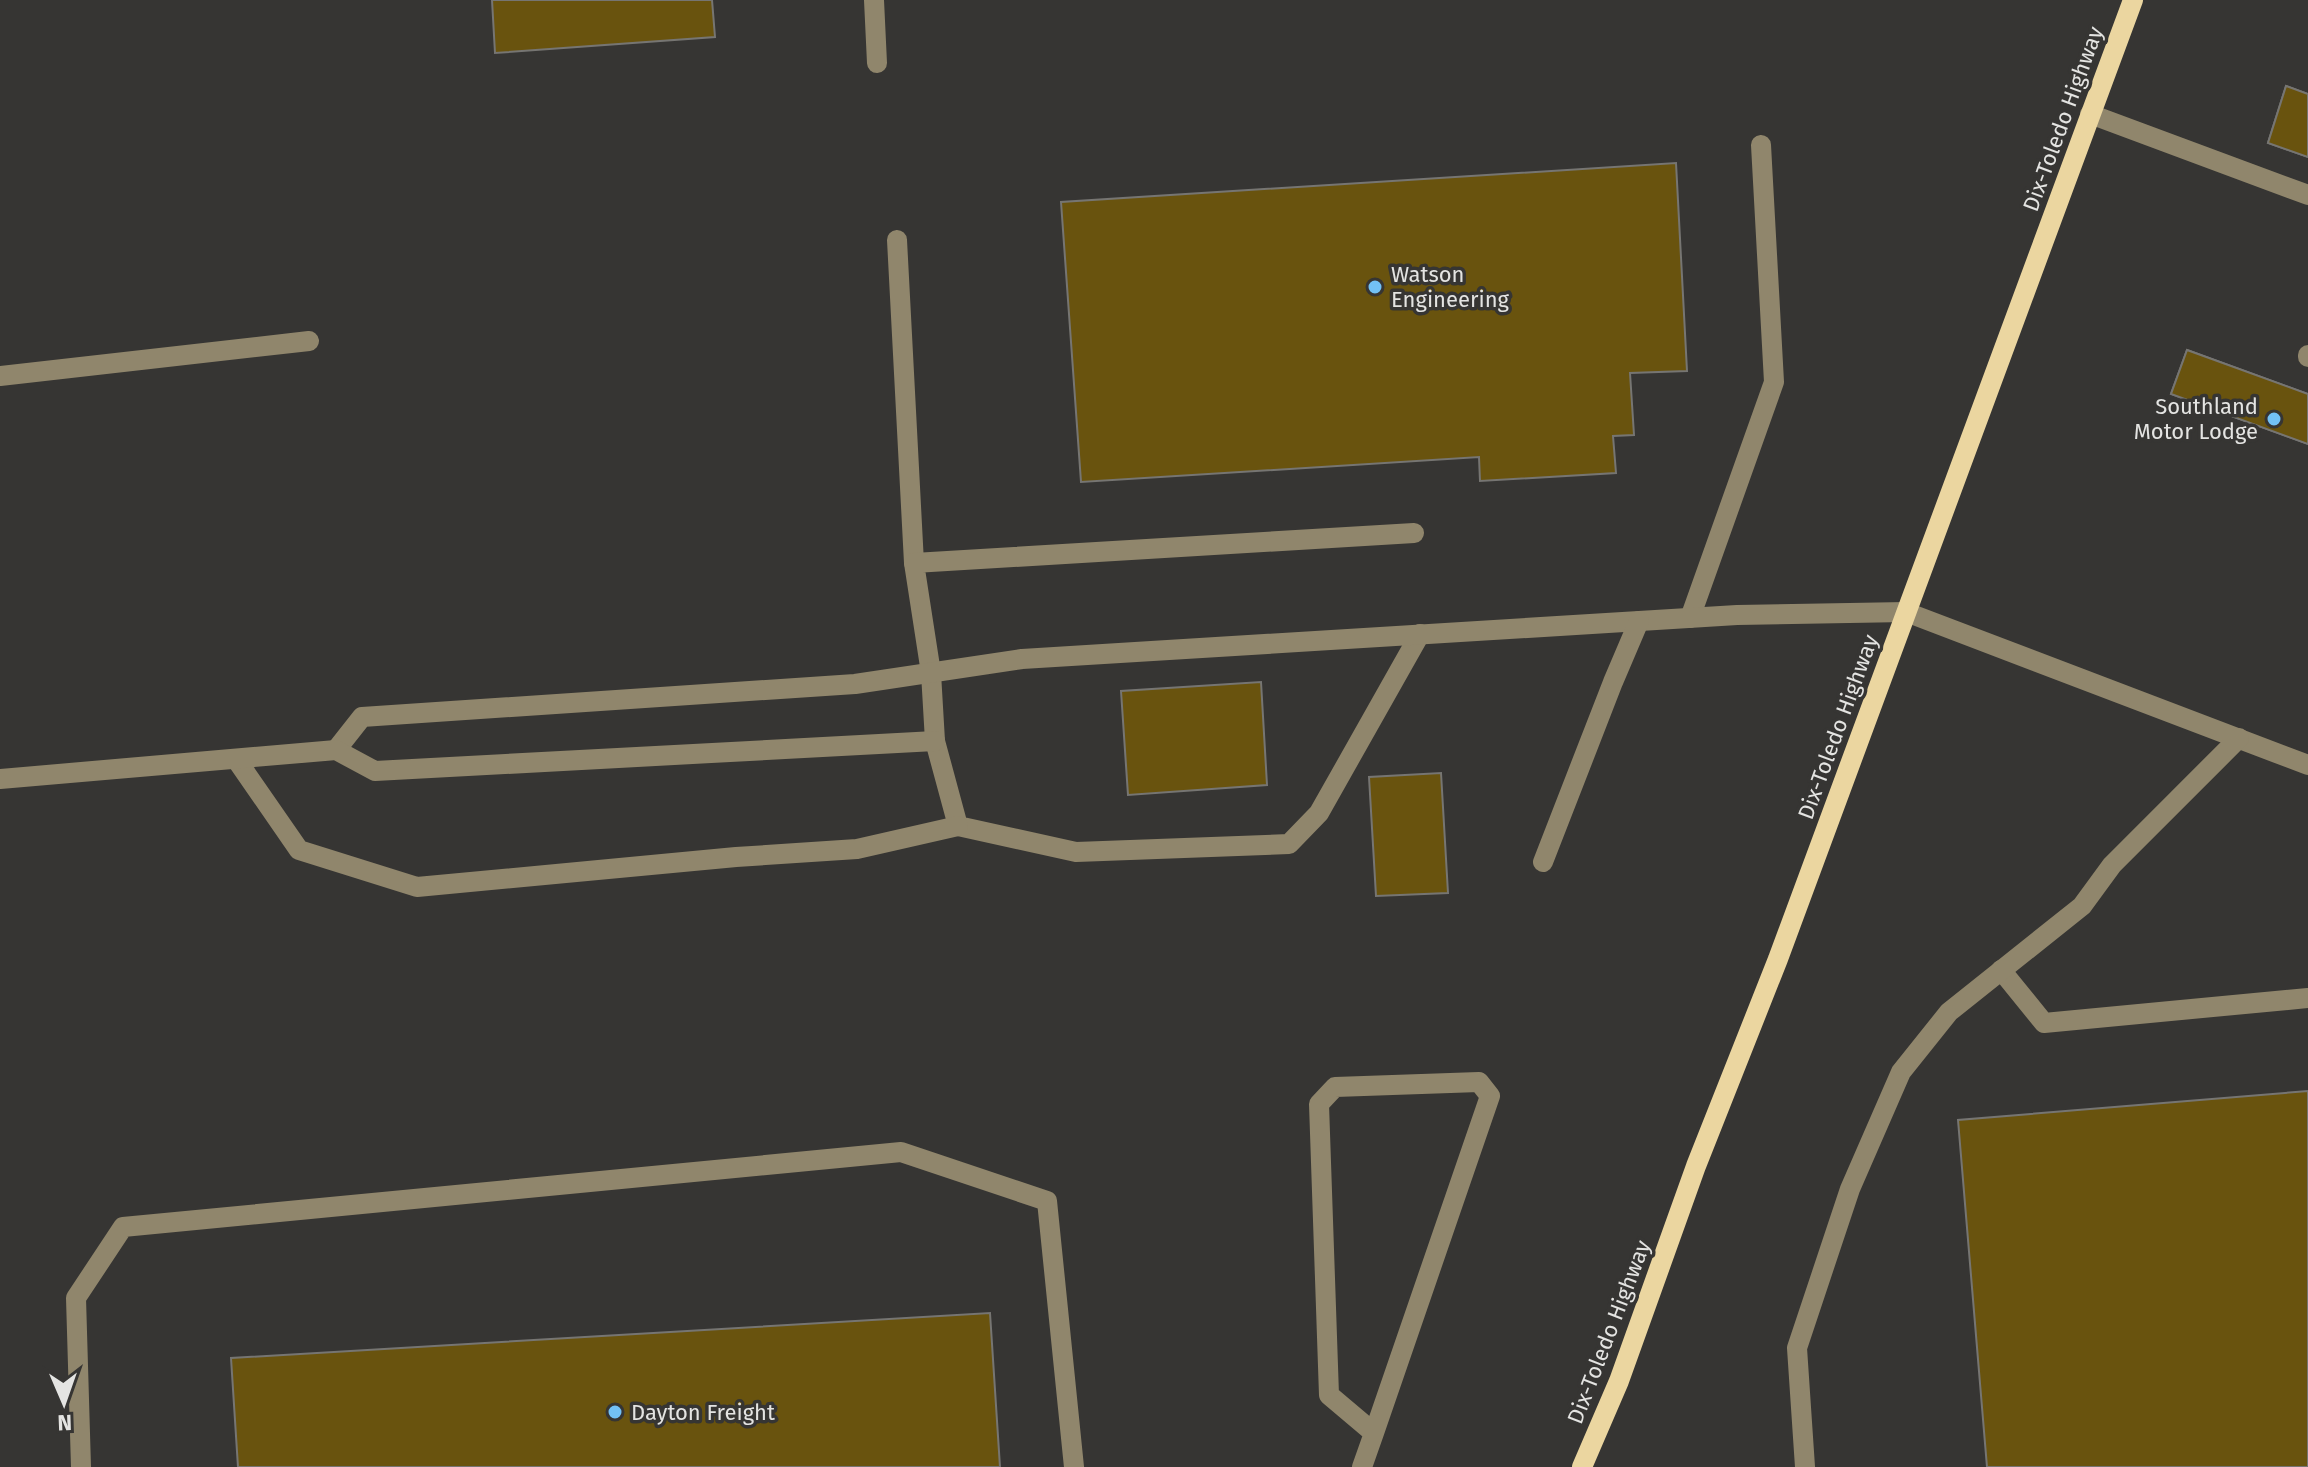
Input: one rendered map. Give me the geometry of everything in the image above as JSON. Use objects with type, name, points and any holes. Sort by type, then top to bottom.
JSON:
[{"type":"main road","name":"Dix-Toledo Highway","points":[[1582,1467],[1619,1381],[1696,1166],[1778,959],[2133,0]]},
{"type":"lane","points":[[874,0],[877,63]]},
{"type":"lane","points":[[2090,114],[2308,195]]},
{"type":"lane","points":[[1690,618],[1774,382],[1761,145]]},
{"type":"lane","points":[[897,240],[914,563],[931,673],[935,741],[958,826]]},
{"type":"lane","points":[[0,376],[309,341]]},
{"type":"lane","points":[[914,563],[1414,533]]},
{"type":"lane","points":[[336,750],[362,717],[855,684],[1022,659],[1690,618],[1906,612],[2308,765]]},
{"type":"lane","points":[[1543,862],[1639,621]]},
{"type":"lane","points":[[236,759],[299,850],[417,887],[736,857],[857,849],[958,826],[1076,852],[1289,844],[1319,813],[1420,634]]},
{"type":"lane","points":[[1805,1467],[1797,1348],[1850,1189],[1901,1072],[1949,1012],[2082,906],[2112,865],[2239,738]]},
{"type":"lane","points":[[0,779],[336,750],[375,771],[935,741]]},
{"type":"lane","points":[[2001,970],[2044,1023],[2308,998]]},
{"type":"lane","points":[[1362,1467],[1374,1433],[1490,1096],[1479,1082],[1335,1087],[1319,1104],[1329,1395],[1374,1433]]},
{"type":"lane","points":[[81,1467],[76,1298],[123,1227],[901,1152],[1047,1201],[1074,1467]]},
{"type":"building","points":[[492,0],[712,0],[715,37],[495,53]]},
{"type":"building","points":[[2286,86],[2308,94],[2308,157],[2268,143]]},
{"type":"building","points":[[2286,86],[2308,94],[2308,157],[2268,143]]},
{"type":"building","name":"Watson Engineering","points":[[1676,163],[1687,371],[1630,373],[1634,435],[1613,436],[1616,473],[1480,481],[1479,457],[1081,482],[1061,202]]},
{"type":"building","name":"Southland Motor Lodge","points":[[2187,350],[2308,394],[2308,444],[2171,394]]},
{"type":"building","name":"Southland Motor Lodge","points":[[2187,350],[2308,394],[2308,444],[2171,394]]},
{"type":"building","points":[[1261,682],[1267,785],[1128,795],[1121,691]]},
{"type":"building","points":[[1441,773],[1448,893],[1376,896],[1369,777]]},
{"type":"building","points":[[2308,1091],[2308,1467],[1987,1467],[1958,1120]]},
{"type":"building","name":"Dayton Freight","points":[[990,1313],[1000,1467],[238,1467],[231,1358]]},
{"type":"place","name":"Watson Engineering","points":[[1375,287]]},
{"type":"place","name":"Southland Motor Lodge","points":[[2274,419]]},
{"type":"place","name":"Dayton Freight","points":[[615,1412]]}]
